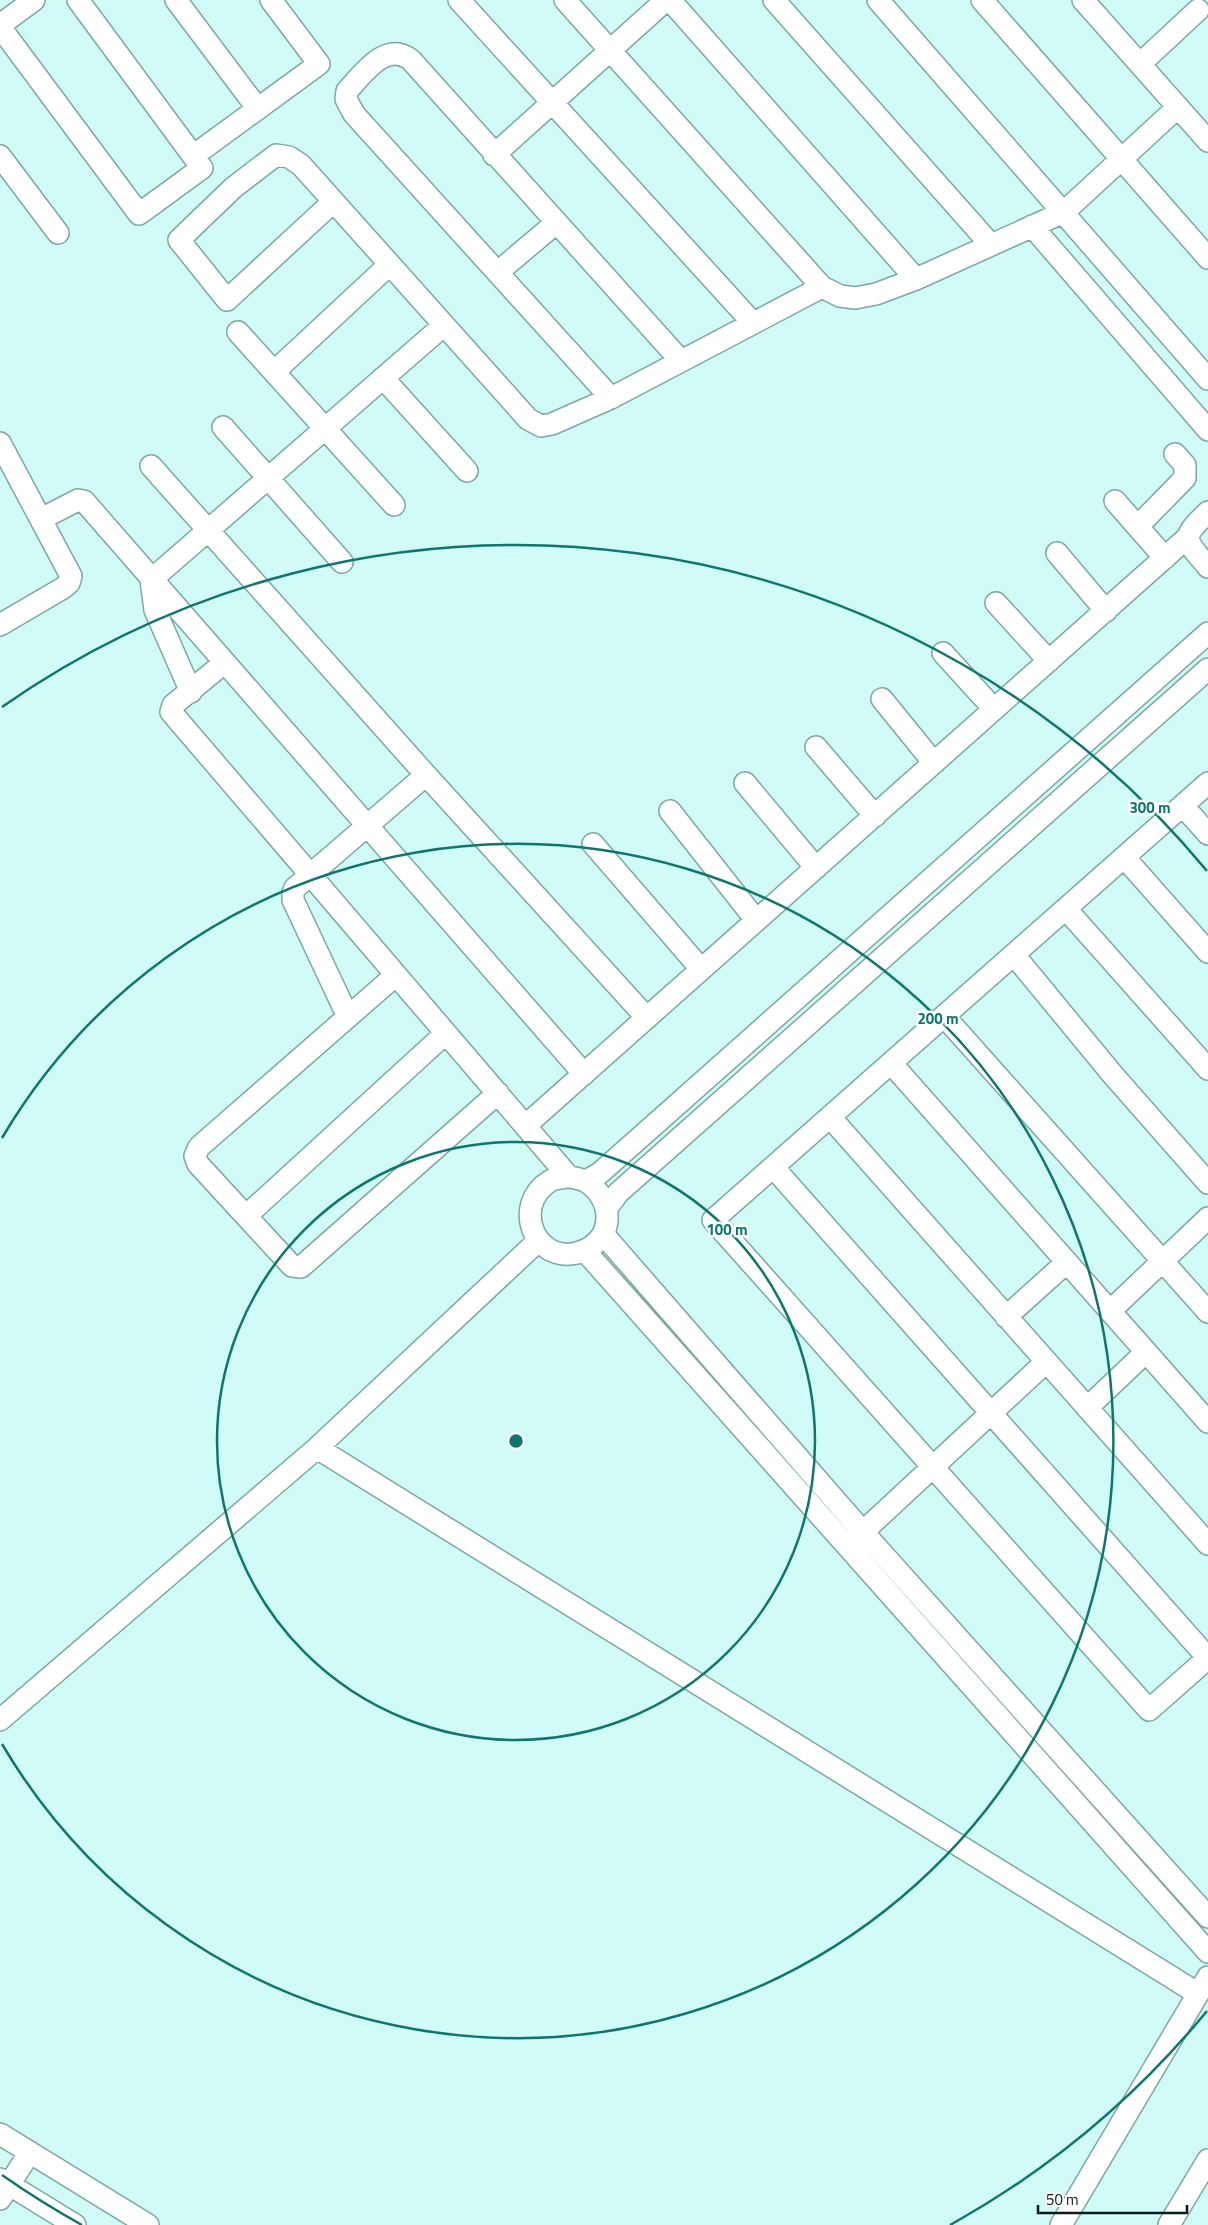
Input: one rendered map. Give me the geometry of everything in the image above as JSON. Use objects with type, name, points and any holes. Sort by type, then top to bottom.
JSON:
[{"type":"street","points":[[34,0],[0,26],[139,214],[202,168],[78,0]]},
{"type":"street","points":[[176,0],[258,108]]},
{"type":"street","points":[[193,156],[319,64],[271,0]]},
{"type":"street","points":[[459,0],[753,323]]},
{"type":"street","points":[[565,0],[822,287],[840,296],[855,298],[876,294],[1064,212],[1178,107]]},
{"type":"street","points":[[494,155],[666,0]]},
{"type":"street","points":[[670,0],[916,278]]},
{"type":"street","points":[[774,0],[991,245]]},
{"type":"street","points":[[878,0],[1208,379]]},
{"type":"street","points":[[982,0],[1208,258]]},
{"type":"street","points":[[1083,0],[1208,141]]},
{"type":"street","points":[[1140,64],[1198,11]]},
{"type":"street","points":[[611,398],[354,114],[346,99],[347,91],[372,64],[385,55],[394,53],[406,56],[680,361]]},
{"type":"street","points":[[333,202],[227,300],[179,240],[233,188],[276,155],[283,155],[295,160],[333,202],[443,326],[528,419],[538,425],[552,424],[611,398],[822,287]]},
{"type":"street","points":[[0,156],[58,233]]},
{"type":"street","points":[[498,272],[556,223]]},
{"type":"street","points":[[1032,226],[1208,430]]},
{"type":"street","points":[[274,372],[389,265]]},
{"type":"street","points":[[151,580],[443,326]]},
{"type":"street","points":[[238,332],[394,505]]},
{"type":"street","points":[[383,378],[467,471]]},
{"type":"street","points":[[223,427],[342,562]]},
{"type":"street","points":[[0,443],[71,576],[70,581],[63,588],[2,619]]},
{"type":"street","points":[[1138,526],[1185,478],[1185,465],[1175,454]]},
{"type":"street","points":[[151,466],[426,775],[647,1018]]},
{"type":"street","points":[[40,519],[78,500],[84,501],[584,1074]]},
{"type":"street","points":[[1115,501],[1165,558]]},
{"type":"street","points":[[1208,512],[1189,531],[1188,537],[1190,545],[1208,567]]},
{"type":"street","points":[[525,1126],[1188,537]]},
{"type":"street","points":[[1057,552],[1106,611]]},
{"type":"street","points":[[151,580],[155,610],[191,692]]},
{"type":"street","points":[[996,603],[1049,661]]},
{"type":"street","points":[[224,663],[173,705],[171,712],[525,1126],[577,1179],[599,1192],[607,1208],[607,1221],[603,1234],[596,1244],[585,1251],[568,1255],[552,1251],[538,1241],[530,1225],[530,1207],[538,1191],[552,1180],[577,1179],[600,1173],[1208,634]]},
{"type":"street","points":[[943,653],[994,709]]},
{"type":"street","points":[[607,1208],[625,1187],[1208,669]]},
{"type":"street","points":[[882,699],[934,763]]},
{"type":"street","points":[[816,747],[875,816]]},
{"type":"street","points":[[348,1017],[293,900],[292,893],[295,888],[426,775]]},
{"type":"street","points":[[745,783],[816,868]]},
{"type":"street","points":[[773,1167],[1208,1658],[1149,1710],[713,1220],[890,1063],[1183,806],[1208,783]]},
{"type":"street","points":[[1183,806],[1208,834]]},
{"type":"street","points":[[670,811],[756,920]]},
{"type":"street","points":[[593,844],[702,969]]},
{"type":"street","points":[[1124,857],[1208,952]]},
{"type":"street","points":[[1066,909],[1208,1069]]},
{"type":"street","points":[[1014,955],[1113,1075],[1208,1182]]},
{"type":"street","points":[[396,975],[198,1150],[196,1156],[198,1164],[292,1266],[301,1267],[498,1093]]},
{"type":"street","points":[[944,1016],[1208,1312]]},
{"type":"street","points":[[246,1216],[446,1033]]},
{"type":"street","points":[[890,1063],[1208,1422]]},
{"type":"street","points":[[830,1116],[1208,1544]]},
{"type":"street","points":[[1110,1311],[1208,1218]]},
{"type":"street","points":[[603,1234],[862,1531],[1208,1917]]},
{"type":"street","points":[[0,1720],[317,1448],[538,1241]]},
{"type":"street","points":[[585,1251],[1208,1952]]},
{"type":"street","points":[[1006,1317],[1067,1262]]},
{"type":"street","points":[[1087,1408],[1146,1352]]},
{"type":"street","points":[[847,1546],[1046,1362]]},
{"type":"street","points":[[317,1448],[1203,1985],[1061,2225]]},
{"type":"street","points":[[0,2134],[148,2225]]},
{"type":"street","points":[[30,2152],[3,2188],[75,2225]]},
{"type":"street","points":[[1169,2225],[1208,2160]]}]
